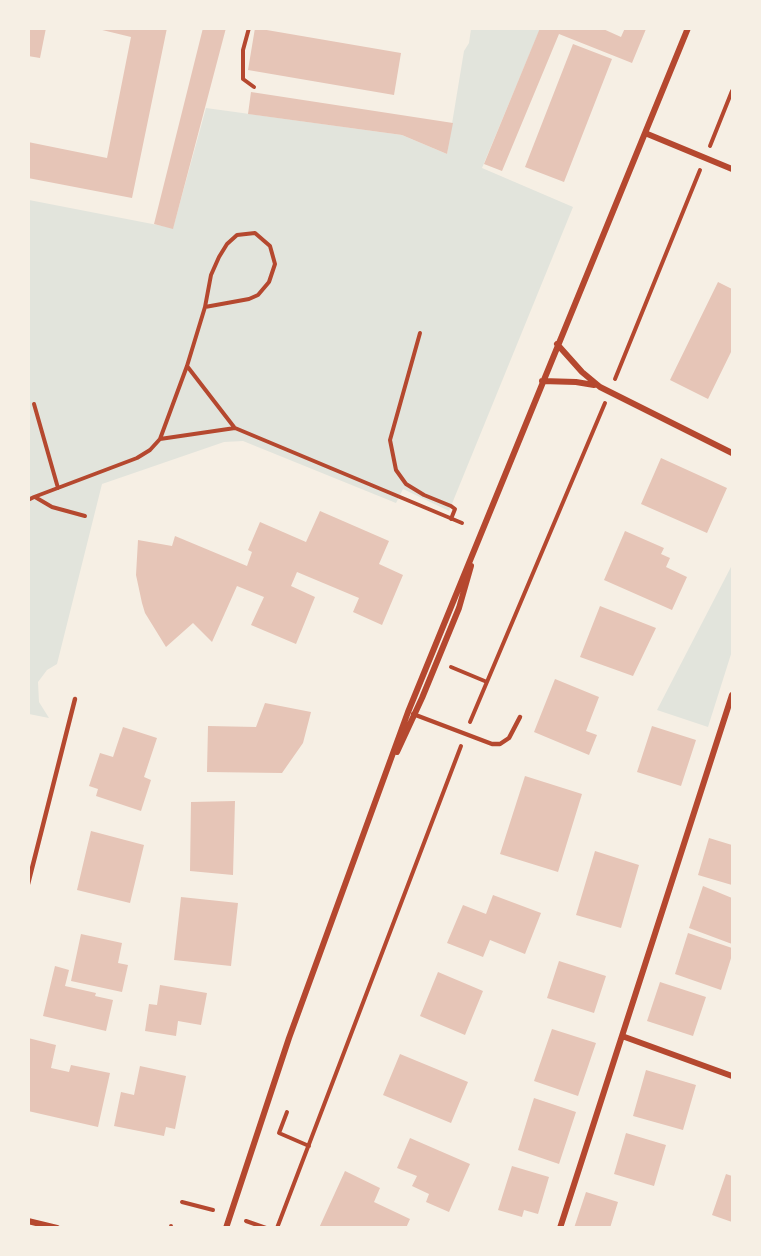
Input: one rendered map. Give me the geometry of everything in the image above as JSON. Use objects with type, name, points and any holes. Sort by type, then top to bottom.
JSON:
[{"type":"street","points":[[226,1227],[289,1038],[378,793],[542,381],[688,28]]},
{"type":"street","points":[[645,133],[732,169]]},
{"type":"street","points":[[557,344],[582,372],[600,387],[732,453]]},
{"type":"street","points":[[542,381],[576,382],[600,387]]},
{"type":"street","points":[[560,1227],[732,695]]},
{"type":"street","points":[[622,1036],[732,1076]]},
{"type":"street","points":[[31,1224],[57,1227]]},
{"type":"lane","points":[[28,884],[75,699]]},
{"type":"lane","points":[[411,713],[485,743],[500,744],[509,738],[520,717]]},
{"type":"path","points":[[249,28],[243,50],[243,79],[254,87]]},
{"type":"path","points":[[614,382],[732,91]]},
{"type":"path","points":[[28,501],[34,496],[137,458],[150,450],[160,439],[187,366],[219,257],[227,244],[237,235],[255,233],[270,246],[275,264],[269,282],[258,296],[206,307]]},
{"type":"path","points":[[420,333],[390,440],[396,470],[406,484],[424,495],[451,506],[454,509],[451,519]]},
{"type":"path","points":[[187,366],[235,428],[462,523]]},
{"type":"path","points":[[278,1227],[465,735],[605,401]]},
{"type":"path","points":[[34,404],[58,488]]},
{"type":"path","points":[[160,439],[235,428]]},
{"type":"path","points":[[34,496],[52,507],[85,516]]},
{"type":"path","points":[[451,667],[487,682]]},
{"type":"path","points":[[287,1112],[279,1133],[309,1146]]},
{"type":"path","points":[[182,1202],[213,1210]]},
{"type":"path","points":[[246,1221],[266,1227]]},
{"type":"shaded area","points":[[471,29],[540,29],[482,168],[573,207],[449,511],[403,489],[396,503],[243,441],[224,442],[102,484],[57,664],[47,670],[38,682],[39,702],[49,718],[29,714],[29,200],[173,228],[206,108],[402,135],[447,154],[464,51],[469,43]]},
{"type":"shaded area","points":[[732,565],[732,651],[708,727],[657,710]]},
{"type":"building","points":[[28,28],[46,28],[40,58],[28,56]]},
{"type":"building","points":[[94,28],[167,28],[132,198],[28,178],[28,142],[107,158],[131,37]]},
{"type":"building","points":[[203,28],[226,28],[173,229],[154,224]]},
{"type":"building","points":[[255,28],[401,53],[394,95],[248,70]]},
{"type":"building","points":[[540,28],[601,28],[621,37],[625,28],[646,29],[632,63],[559,34],[502,171],[484,164]]},
{"type":"building","points":[[573,44],[612,59],[564,182],[525,167]]},
{"type":"building","points":[[251,92],[453,123],[447,154],[402,135],[248,114]]},
{"type":"building","points":[[718,282],[732,289],[732,350],[708,399],[670,380]]},
{"type":"building","points":[[661,458],[727,488],[707,533],[641,504]]},
{"type":"building","points":[[320,511],[389,541],[379,564],[403,575],[382,625],[353,612],[359,598],[297,572],[291,586],[315,597],[296,644],[251,625],[264,597],[237,586],[212,642],[193,623],[166,647],[145,613],[142,603],[136,575],[138,540],[172,546],[175,536],[247,566],[252,552],[248,550],[260,522],[306,542]]},
{"type":"building","points":[[625,531],[664,548],[661,554],[670,558],[666,567],[687,577],[672,610],[604,580]]},
{"type":"building","points":[[600,606],[656,628],[633,676],[580,657]]},
{"type":"building","points":[[555,679],[599,697],[586,731],[597,735],[589,755],[534,732]]},
{"type":"building","points":[[265,703],[311,712],[303,743],[282,773],[207,772],[208,726],[256,727]]},
{"type":"building","points":[[652,726],[696,740],[681,786],[637,772]]},
{"type":"building","points":[[123,727],[157,738],[144,777],[151,780],[141,811],[96,796],[98,789],[89,786],[100,753],[113,757]]},
{"type":"building","points":[[525,776],[582,794],[558,872],[500,854]]},
{"type":"building","points":[[235,801],[233,875],[190,871],[191,802]]},
{"type":"building","points":[[91,831],[144,845],[130,903],[77,890]]},
{"type":"building","points":[[709,838],[732,845],[732,885],[698,875]]},
{"type":"building","points":[[595,851],[639,865],[621,928],[576,915]]},
{"type":"building","points":[[703,886],[732,898],[732,944],[689,928]]},
{"type":"building","points":[[493,895],[541,913],[525,954],[490,940],[483,957],[447,943],[463,905],[486,914]]},
{"type":"building","points":[[181,897],[238,903],[231,966],[174,960]]},
{"type":"building","points":[[688,933],[732,948],[721,990],[675,974]]},
{"type":"building","points":[[81,934],[122,943],[118,963],[128,965],[122,992],[71,981]]},
{"type":"building","points":[[559,961],[606,976],[594,1013],[547,998]]},
{"type":"building","points":[[55,966],[69,970],[65,986],[96,993],[95,996],[113,1000],[106,1031],[43,1016]]},
{"type":"building","points":[[438,972],[483,991],[465,1035],[420,1016]]},
{"type":"building","points":[[660,982],[706,997],[693,1036],[647,1021]]},
{"type":"building","points":[[160,985],[207,993],[201,1025],[178,1021],[176,1036],[145,1031],[149,1004],[157,1005]]},
{"type":"building","points":[[552,1029],[596,1043],[578,1096],[534,1081]]},
{"type":"building","points":[[28,1038],[56,1045],[51,1068],[69,1072],[71,1065],[110,1073],[98,1127],[28,1111]]},
{"type":"building","points":[[400,1054],[468,1082],[451,1123],[383,1095]]},
{"type":"building","points":[[140,1066],[186,1076],[175,1129],[166,1127],[164,1136],[114,1126],[121,1092],[134,1095]]},
{"type":"building","points":[[646,1070],[696,1085],[683,1130],[633,1116]]},
{"type":"building","points":[[534,1098],[576,1112],[559,1164],[518,1150]]},
{"type":"building","points":[[626,1133],[666,1145],[654,1186],[614,1174]]},
{"type":"building","points":[[410,1138],[470,1164],[449,1212],[426,1202],[429,1194],[412,1186],[417,1176],[397,1168]]},
{"type":"building","points":[[512,1166],[549,1177],[538,1214],[524,1210],[522,1217],[498,1210]]},
{"type":"building","points":[[345,1171],[380,1188],[374,1202],[410,1219],[406,1228],[319,1228]]},
{"type":"building","points":[[726,1174],[732,1176],[732,1222],[712,1215]]},
{"type":"building","points":[[586,1192],[618,1202],[610,1228],[574,1228]]}]
